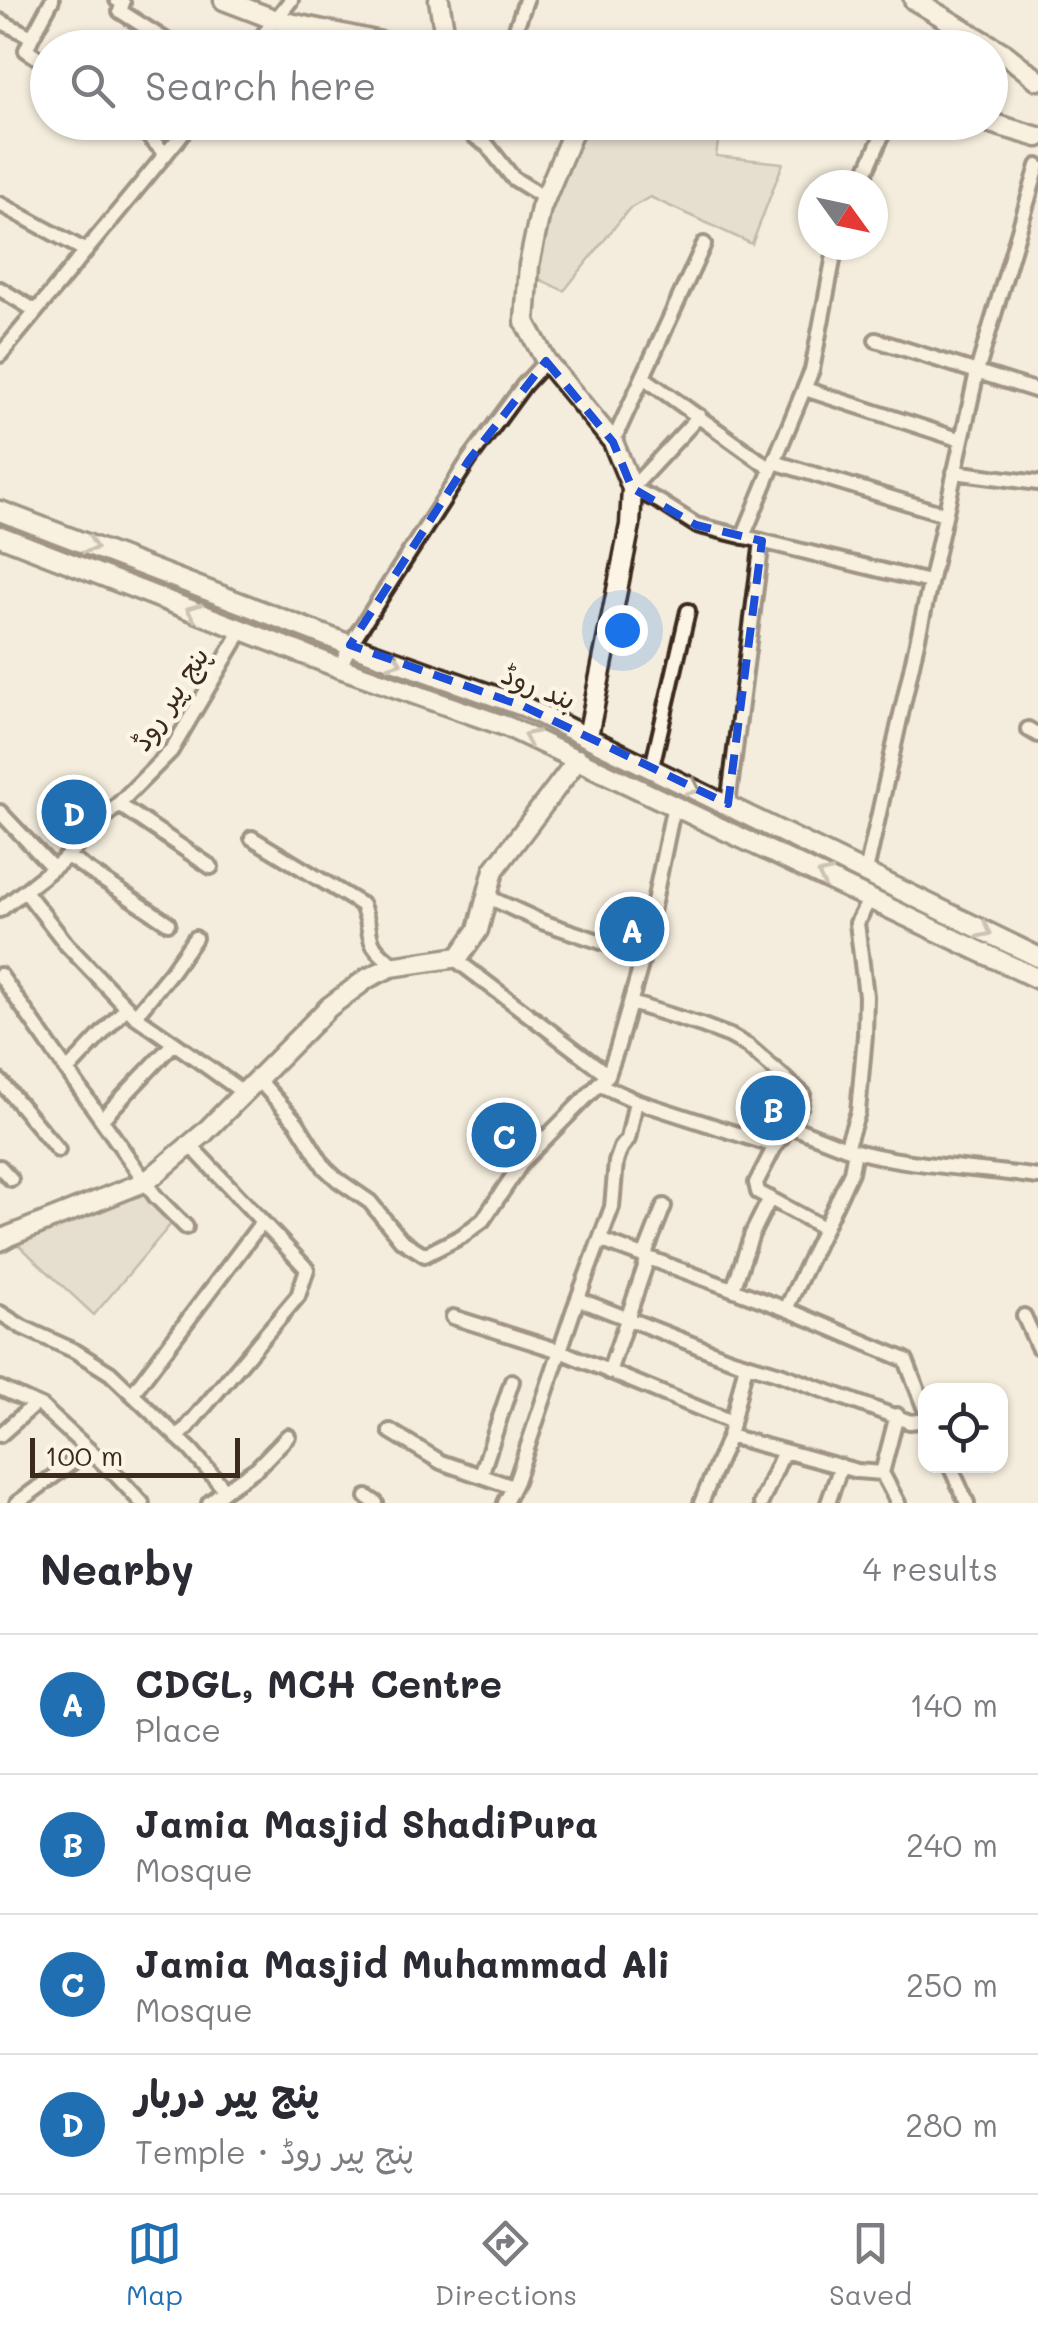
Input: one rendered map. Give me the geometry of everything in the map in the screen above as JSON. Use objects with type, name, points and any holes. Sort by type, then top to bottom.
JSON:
[{"type":"main road","points":[[224,0],[276,20],[324,30]]},
{"type":"main road","points":[[438,0],[444,30]]},
{"type":"main road","points":[[914,0],[965,30]]},
{"type":"main road","points":[[1008,56],[1038,80]]},
{"type":"main road","points":[[1008,128],[1038,136]]},
{"type":"main road","points":[[569,140],[545,198],[529,265],[524,322],[546,361],[613,442],[632,488],[630,525],[588,736]]},
{"type":"main road","name":"بند روڈ","points":[[0,511],[350,645],[524,706],[1038,957]]},
{"type":"main road","name":"بند روڈ","points":[[0,536],[340,668],[471,712],[578,758],[1038,978]]},
{"type":"main road","points":[[0,1241],[146,1181],[190,1145],[329,1007],[368,978],[396,966],[456,959],[478,930],[494,870],[578,758]]},
{"type":"street","points":[[36,30],[52,0]]},
{"type":"street","points":[[117,0],[123,3],[120,10],[151,30]]},
{"type":"street","points":[[268,30],[291,0]]},
{"type":"street","points":[[515,30],[526,0]]},
{"type":"street","points":[[0,21],[30,36]]},
{"type":"street","points":[[151,140],[166,154]]},
{"type":"street","points":[[0,356],[177,140]]},
{"type":"street","points":[[479,140],[513,178],[545,198]]},
{"type":"street","points":[[867,170],[880,140]]},
{"type":"street","points":[[866,872],[977,372],[1038,166]]},
{"type":"street","points":[[0,204],[86,252]]},
{"type":"street","points":[[613,442],[704,244]]},
{"type":"street","points":[[743,537],[812,370],[833,260]]},
{"type":"street","points":[[0,289],[36,311]]},
{"type":"street","points":[[876,340],[1038,391]]},
{"type":"street","points":[[340,668],[350,645],[470,460],[546,361]]},
{"type":"street","points":[[643,377],[773,465],[944,514]]},
{"type":"street","points":[[805,389],[962,440]]},
{"type":"street","points":[[699,416],[632,488],[696,525],[929,582]]},
{"type":"street","points":[[954,472],[1038,483]]},
{"type":"street","points":[[728,804],[762,541]]},
{"type":"street","points":[[652,768],[688,611]]},
{"type":"street","name":"پنج پیر روڈ","points":[[0,910],[68,856],[171,751],[242,630]]},
{"type":"street","points":[[118,804],[212,867]]},
{"type":"street","points":[[258,1079],[297,1123],[325,1168],[370,1202],[401,1240],[425,1255],[462,1236],[483,1220],[523,1161],[603,1079],[643,956],[674,805]]},
{"type":"street","points":[[0,812],[53,868]]},
{"type":"street","points":[[252,838],[362,905],[371,944],[396,966]]},
{"type":"street","points":[[68,856],[168,923]]},
{"type":"street","points":[[24,890],[67,945],[131,1012],[244,1093]]},
{"type":"street","points":[[486,896],[542,922],[643,956]]},
{"type":"street","points":[[786,1309],[851,1172],[866,996],[857,923],[870,898]]},
{"type":"street","points":[[68,1070],[170,972],[194,938]]},
{"type":"street","points":[[456,959],[603,1079],[636,1101],[775,1146]]},
{"type":"street","points":[[0,975],[156,1197],[186,1226]]},
{"type":"street","points":[[630,1003],[702,1024],[748,1046],[804,1094],[756,1183],[758,1192],[824,1228]]},
{"type":"street","points":[[102,1119],[174,1043]]},
{"type":"street","points":[[0,1081],[58,1150]]},
{"type":"street","points":[[506,1503],[612,1207],[616,1162],[628,1138],[636,1101]]},
{"type":"street","points":[[510,1111],[543,1140]]},
{"type":"street","points":[[790,1126],[882,1159],[1038,1178]]},
{"type":"street","points":[[178,1438],[298,1296],[307,1269],[190,1145]]},
{"type":"street","points":[[0,1167],[11,1179]]},
{"type":"street","points":[[733,1289],[752,1234],[770,1198]]},
{"type":"street","points":[[610,1372],[664,1206]]},
{"type":"street","points":[[132,1394],[262,1222]]},
{"type":"street","points":[[600,1240],[786,1309],[906,1360],[918,1391]]},
{"type":"street","points":[[578,1298],[746,1364],[910,1422],[918,1421]]},
{"type":"street","points":[[0,1314],[76,1351],[110,1373],[192,1450],[225,1490]]},
{"type":"street","points":[[454,1316],[560,1351],[784,1451],[858,1471],[882,1473]]},
{"type":"street","points":[[1024,1316],[1038,1347]]},
{"type":"street","points":[[701,1503],[730,1429],[746,1364]]},
{"type":"street","points":[[481,1476],[512,1381]]},
{"type":"street","points":[[0,1388],[42,1408],[142,1503]]},
{"type":"street","points":[[0,1434],[35,1404]]},
{"type":"street","points":[[896,1415],[882,1473],[898,1503]]},
{"type":"street","points":[[390,1431],[441,1462],[513,1487]]},
{"type":"street","points":[[209,1503],[257,1468],[288,1436]]},
{"type":"street","points":[[17,1503],[89,1450]]},
{"type":"street","points":[[761,1503],[784,1451]]},
{"type":"street","points":[[828,1503],[841,1466]]},
{"type":"street","points":[[953,1473],[967,1503]]},
{"type":"highlighted area","points":[[546,361],[613,442],[632,488],[696,525],[762,541],[728,804],[523,706],[350,645],[469,460]]},
{"type":"shaded area","points":[[572,140],[718,140],[716,156],[783,163],[752,244],[650,197],[629,209],[564,291],[529,274]]},
{"type":"shaded area","points":[[147,1181],[176,1218],[94,1315],[9,1236]]},
{"type":"building","points":[[622,916],[645,921],[641,940],[619,937]]},
{"type":"building","points":[[771,1078],[800,1096],[774,1137],[748,1120]]},
{"type":"building","points":[[502,1107],[530,1131],[503,1167],[477,1139]]},
{"type":"place","name":"پنج پیر دربار","points":[[74,812]]},
{"type":"place","name":"CDGL, MCH Centre","points":[[632,929]]},
{"type":"place","name":"Jamia Masjid ShadiPura","points":[[773,1108]]},
{"type":"place","name":"Jamia Masjid Muhammad Ali","points":[[504,1135]]}]
